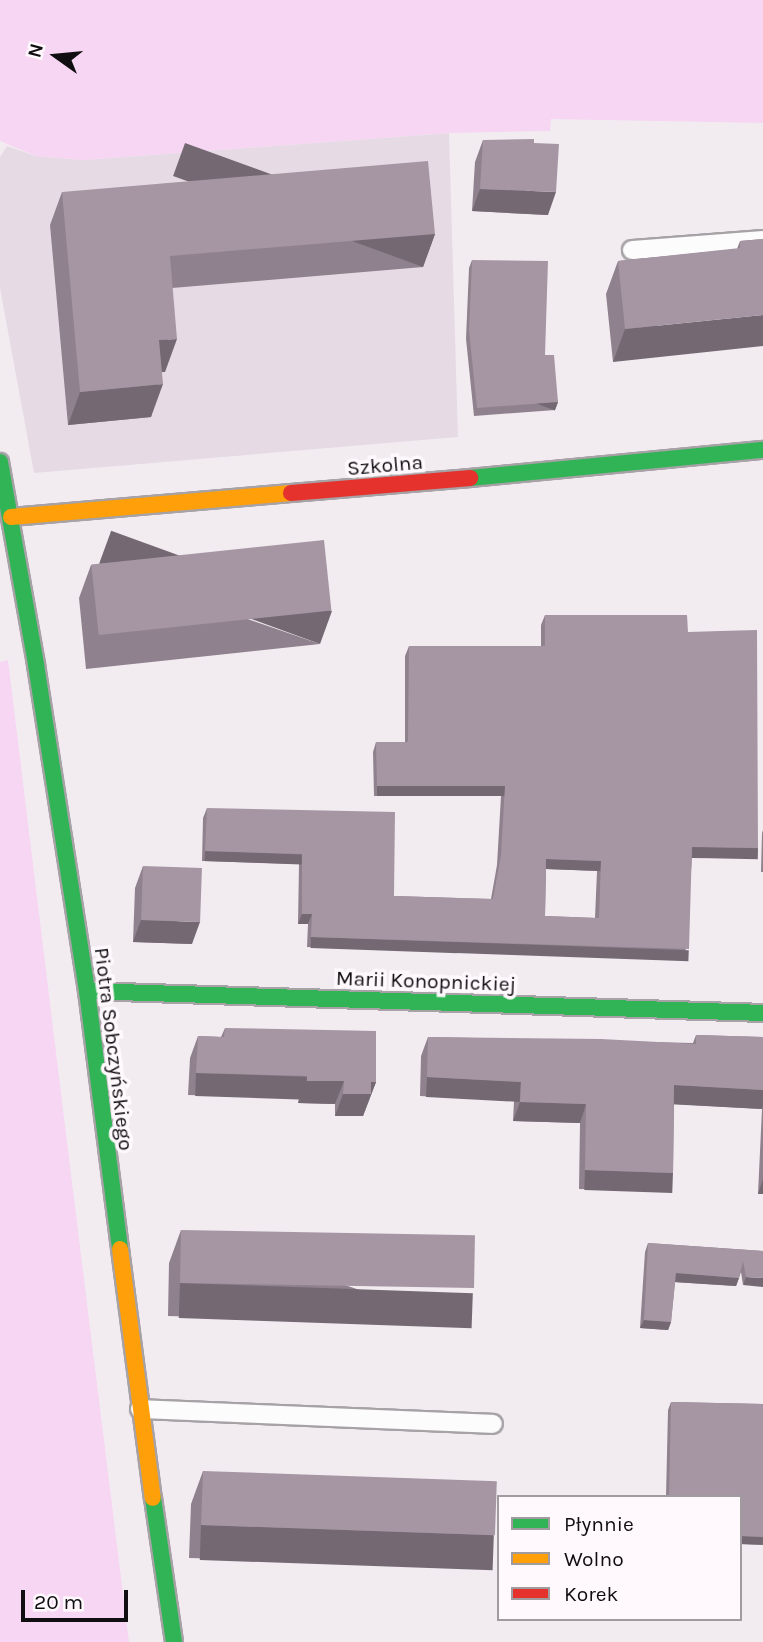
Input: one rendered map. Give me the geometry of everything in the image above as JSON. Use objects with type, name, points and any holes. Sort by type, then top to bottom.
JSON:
[{"type":"street","name":"Szkolna","points":[[11,517],[641,464],[763,450]]},
{"type":"street","name":"Piotra Sobczyńskiego","points":[[0,463],[87,990],[140,1409],[174,1642]]},
{"type":"street","name":"Marii Konopnickiej","points":[[87,990],[763,1013]]},
{"type":"lane","points":[[632,250],[763,240]]},
{"type":"lane","points":[[140,1409],[493,1424]]},
{"type":"shaded area","points":[[0,0],[763,0],[763,123],[551,119],[550,131],[449,133],[84,160],[36,156],[0,141]]},
{"type":"shaded area","points":[[449,133],[458,437],[34,473],[0,288],[0,157],[7,146],[36,156],[84,160]]},
{"type":"shaded area","points":[[8,660],[129,1642],[0,1642],[0,662]]},
{"type":"building","points":[[534,139],[534,143],[559,144],[556,192],[480,189],[483,140]]},
{"type":"building","points":[[428,161],[435,234],[170,256],[177,339],[159,340],[163,384],[80,392],[62,192]]},
{"type":"building","points":[[763,239],[763,315],[625,329],[618,261],[740,248],[740,241]]},
{"type":"building","points":[[472,260],[548,261],[545,355],[554,355],[558,402],[477,408],[469,330]]},
{"type":"building","points":[[324,540],[331,611],[99,635],[91,564]]},
{"type":"building","points":[[545,615],[687,615],[688,632],[757,630],[758,848],[692,847],[689,949],[311,937],[312,914],[302,914],[302,854],[205,851],[207,808],[395,812],[394,896],[493,899],[501,855],[505,786],[377,786],[376,742],[408,742],[409,646],[545,646]],"holes":[[[546,859],[601,861],[599,918],[545,916]]]},
{"type":"building","points":[[143,866],[202,868],[200,922],[141,920]]},
{"type":"building","points":[[225,1028],[376,1031],[376,1082],[371,1082],[371,1094],[343,1094],[344,1081],[307,1081],[307,1076],[196,1073],[198,1036],[224,1037]]},
{"type":"building","points":[[696,1035],[763,1037],[763,1090],[674,1085],[673,1173],[585,1170],[586,1104],[520,1102],[521,1082],[427,1077],[428,1037],[601,1039],[696,1044]]},
{"type":"building","points":[[181,1230],[475,1235],[474,1288],[180,1283]]},
{"type":"building","points":[[648,1243],[763,1251],[763,1278],[746,1277],[743,1261],[739,1278],[676,1273],[671,1322],[644,1320]]},
{"type":"building","points":[[671,1402],[763,1404],[763,1537],[742,1536],[742,1495],[669,1495]]},
{"type":"building","points":[[203,1471],[497,1481],[495,1535],[201,1525]]},
{"type":"traffic: fast","points":[[470,478],[763,450]]},
{"type":"traffic: fast","points":[[0,462],[36,665],[87,991],[120,1249]]},
{"type":"traffic: fast","points":[[87,991],[763,1013]]},
{"type":"traffic: fast","points":[[153,1498],[174,1642]]},
{"type":"traffic: slow","points":[[11,517],[291,493]]},
{"type":"traffic: slow","points":[[120,1249],[153,1498]]},
{"type":"traffic: jam","points":[[291,493],[470,478]]}]
